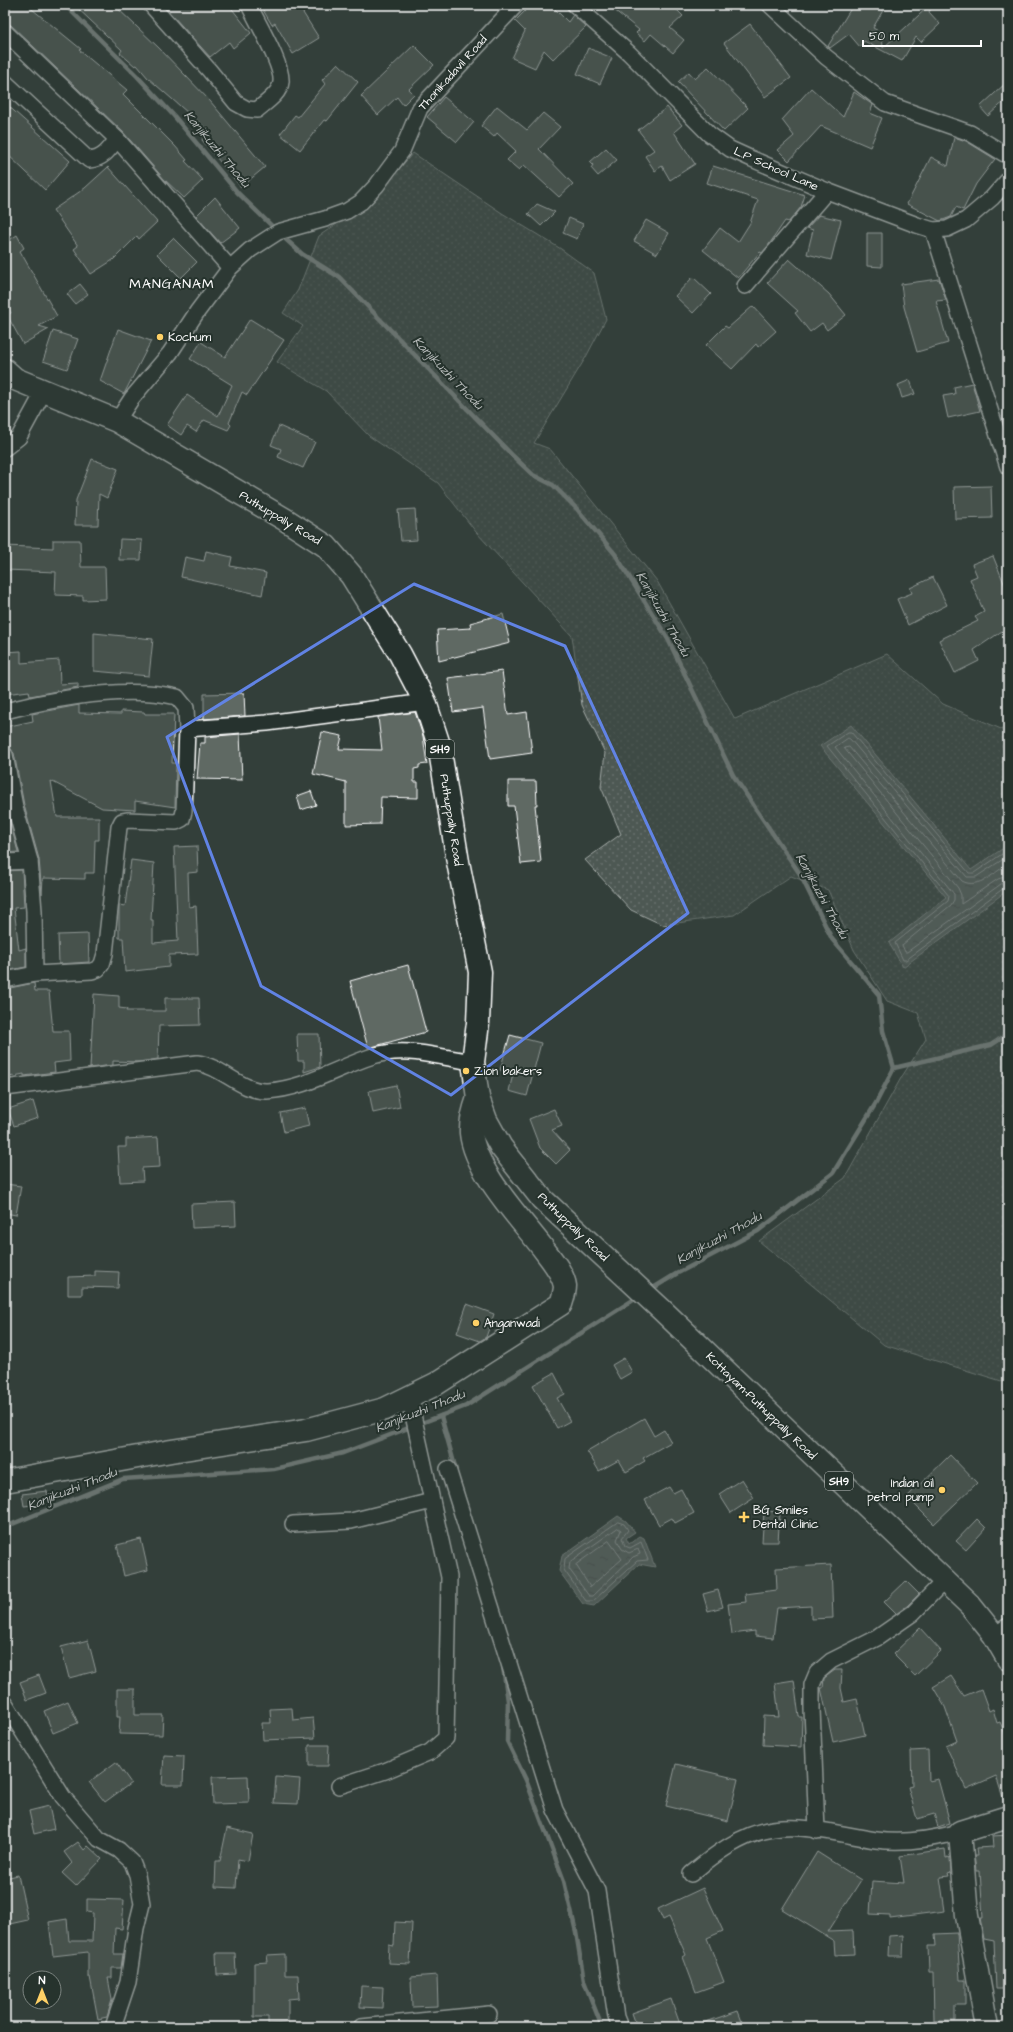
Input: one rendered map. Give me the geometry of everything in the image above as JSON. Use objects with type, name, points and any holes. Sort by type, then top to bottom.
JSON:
[{"type":"main road","name":"Puthuppally Road","points":[[5,370],[15,379],[117,421],[286,520],[326,546],[351,576],[400,654],[424,702],[439,745],[459,870],[480,972],[478,1023],[473,1062],[478,1098],[486,1120],[501,1147],[542,1199],[662,1310]]},
{"type":"main road","points":[[5,1481],[171,1451],[306,1430],[385,1409],[436,1384],[561,1304],[565,1286],[561,1275],[551,1259],[494,1185],[480,1162],[471,1134],[472,1116],[478,1098]]},
{"type":"main road","name":"Kottayam-Puthuppally Road","points":[[662,1310],[944,1581],[1001,1631],[1008,1659]]},
{"type":"main road","points":[[987,2027],[967,1916],[960,1832],[1008,1817]]},
{"type":"street","points":[[151,5],[209,70],[236,103],[247,110],[257,110],[274,96],[282,83],[280,68],[249,5]]},
{"type":"street","name":"Thonikadavil Road","points":[[117,421],[132,398],[170,352],[197,312],[230,268],[250,250],[278,232],[325,219],[346,211],[361,202],[377,185],[402,151],[420,108],[516,5]]},
{"type":"street","name":"L.P School Lane","points":[[574,5],[630,53],[709,134],[738,152],[827,191],[933,230]]},
{"type":"street","points":[[770,5],[826,58],[885,103],[970,133],[1008,156]]},
{"type":"street","points":[[5,32],[117,139],[230,268]]},
{"type":"street","points":[[5,82],[89,160],[97,160],[105,155],[117,139]]},
{"type":"street","points":[[1008,180],[992,198],[966,220],[947,229],[933,230],[1008,467]]},
{"type":"street","points":[[745,286],[827,191]]},
{"type":"street","points":[[5,448],[19,437],[44,391]]},
{"type":"street","points":[[5,711],[48,700],[145,692],[177,697],[186,708],[187,729],[184,811],[182,818],[176,822],[127,820],[122,821],[119,827],[108,932],[102,964],[98,969],[92,971],[35,974],[5,980]]},
{"type":"street","points":[[187,729],[267,723],[424,702]]},
{"type":"street","points":[[5,755],[15,807],[30,861],[34,912],[35,974]]},
{"type":"street","points":[[5,862],[30,861]]},
{"type":"street","points":[[5,1088],[197,1063],[210,1067],[254,1090],[265,1091],[281,1090],[305,1083],[382,1054],[415,1052],[473,1062]]},
{"type":"street","points":[[338,1786],[385,1771],[430,1752],[446,1738],[449,1577],[409,1397]]},
{"type":"street","points":[[448,1469],[555,1810],[597,1891],[616,2017],[620,2027]]},
{"type":"street","points":[[293,1524],[351,1521],[432,1501]]},
{"type":"street","points":[[817,1831],[812,1709],[812,1685],[817,1672],[831,1660],[877,1638],[913,1613],[944,1581]]},
{"type":"street","points":[[5,1703],[63,1797],[99,1839],[119,1850],[132,1862],[137,1875],[142,1904],[136,1928],[128,1982],[113,2027]]},
{"type":"street","points":[[691,1874],[717,1852],[749,1836],[780,1829],[794,1828],[878,1840],[903,1841],[925,1840],[960,1832]]},
{"type":"street","points":[[361,2027],[488,2014]]},
{"type":"highlighted area","points":[[414,584],[565,646],[688,913],[451,1095],[261,986],[167,737]]},
{"type":"shaded area","points":[[413,153],[502,213],[561,249],[594,273],[606,319],[586,357],[534,443],[550,449],[657,581],[735,719],[887,654],[943,704],[1008,732],[1008,1383],[884,1345],[759,1241],[845,1178],[901,1078],[926,1039],[918,1013],[887,1001],[854,950],[828,890],[791,876],[734,915],[663,925],[631,910],[585,860],[621,834],[601,787],[605,753],[582,705],[572,636],[476,532],[438,483],[369,436],[326,391],[277,362],[303,326],[283,313],[298,290],[319,236],[372,200]]},
{"type":"water","points":[[851,725],[971,870],[1008,845],[1008,890],[903,967],[889,943],[946,897],[820,746]]},
{"type":"water","points":[[618,1516],[626,1521],[635,1532],[626,1538],[629,1544],[640,1536],[644,1538],[655,1567],[639,1564],[594,1606],[583,1604],[559,1571],[562,1556]]},
{"type":"building","points":[[5,5],[27,5],[81,49],[79,50],[127,90],[123,94],[175,146],[187,160],[185,161],[203,180],[184,198],[164,179],[123,132],[11,25],[5,23]]},
{"type":"building","points":[[74,5],[114,5],[159,48],[210,101],[265,167],[241,187],[202,140],[203,138],[200,135],[202,133],[200,131],[204,127],[148,78],[137,65],[135,66],[120,53],[122,50]]},
{"type":"building","points":[[163,5],[229,5],[251,33],[233,48],[229,42],[210,57]]},
{"type":"building","points":[[260,5],[298,5],[319,38],[293,54],[275,23],[272,25]]},
{"type":"building","points":[[531,5],[551,5],[568,22],[573,15],[586,27],[553,59],[544,50],[535,68],[512,58],[525,31],[515,21]]},
{"type":"building","points":[[608,5],[672,5],[683,16],[670,28],[684,40],[673,53],[651,34],[645,41],[636,33],[639,30]]},
{"type":"building","points":[[853,5],[886,5],[873,28],[882,33],[883,48],[930,5],[933,5],[929,12],[940,24],[921,42],[916,37],[902,61],[864,41],[860,47],[849,34],[830,48],[828,46]]},
{"type":"building","points":[[750,24],[791,78],[765,97],[724,43]]},
{"type":"building","points":[[414,45],[434,65],[409,89],[414,94],[403,105],[397,97],[378,115],[361,96]]},
{"type":"building","points":[[588,48],[612,58],[600,84],[577,74]]},
{"type":"building","points":[[338,63],[358,82],[327,121],[324,120],[300,150],[280,134],[295,115],[298,117],[325,84],[322,80]]},
{"type":"building","points":[[708,67],[748,108],[724,131],[678,82],[689,72],[695,79]]},
{"type":"building","points":[[1008,81],[1008,98],[988,116],[980,107]]},
{"type":"building","points":[[811,88],[843,117],[854,92],[873,105],[870,113],[882,118],[870,147],[821,126],[789,161],[778,150],[794,136],[782,120]]},
{"type":"building","points":[[444,97],[474,122],[457,142],[427,117]]},
{"type":"building","points":[[5,103],[70,161],[45,190],[5,152]]},
{"type":"building","points":[[497,106],[527,130],[543,113],[560,127],[539,149],[573,184],[559,197],[524,165],[519,170],[507,160],[516,151],[497,133],[494,137],[481,126]]},
{"type":"building","points":[[667,107],[682,125],[674,132],[695,164],[670,180],[662,166],[655,171],[645,156],[654,150],[638,130]]},
{"type":"building","points":[[954,137],[966,141],[995,159],[976,184],[963,210],[956,207],[951,217],[940,221],[907,204],[931,157],[948,166]]},
{"type":"building","points":[[606,148],[617,160],[598,176],[591,168],[593,165],[590,162]]},
{"type":"building","points":[[713,166],[805,195],[801,207],[789,222],[785,221],[768,246],[762,253],[760,252],[738,278],[703,250],[720,228],[738,242],[750,223],[758,200],[707,183]]},
{"type":"building","points":[[108,167],[157,222],[139,239],[137,236],[113,260],[91,274],[74,249],[78,246],[53,210],[85,188]]},
{"type":"building","points":[[215,197],[240,228],[220,243],[196,216]]},
{"type":"building","points":[[537,204],[555,212],[541,226],[528,214]]},
{"type":"building","points":[[819,215],[841,220],[831,260],[807,254],[813,230],[807,228]]},
{"type":"building","points":[[569,218],[583,224],[577,239],[563,233]]},
{"type":"building","points":[[646,220],[669,233],[657,254],[634,241]]},
{"type":"building","points":[[867,233],[882,233],[882,267],[867,266]]},
{"type":"building","points":[[17,235],[24,248],[20,251],[57,316],[39,326],[49,329],[23,344],[7,315],[11,313],[5,301],[5,243]]},
{"type":"building","points":[[173,238],[197,262],[181,278],[157,254]]},
{"type":"building","points":[[789,259],[829,294],[846,315],[827,330],[822,323],[810,332],[795,313],[798,311],[767,283]]},
{"type":"building","points":[[693,277],[711,294],[693,313],[675,296]]},
{"type":"building","points":[[939,279],[946,300],[936,301],[948,343],[917,352],[904,307],[901,284]]},
{"type":"building","points":[[80,284],[88,294],[75,304],[67,294]]},
{"type":"building","points":[[753,306],[776,331],[758,347],[756,344],[732,369],[706,345],[725,326],[728,328]]},
{"type":"building","points":[[250,319],[284,340],[247,395],[242,392],[229,423],[231,425],[228,430],[204,420],[196,432],[187,426],[181,435],[167,425],[187,395],[218,416],[232,385],[190,359],[201,342],[225,357]]},
{"type":"building","points":[[118,329],[151,341],[124,394],[100,381]]},
{"type":"building","points":[[53,331],[78,339],[67,369],[43,361]]},
{"type":"building","points":[[910,380],[915,394],[902,398],[898,385]]},
{"type":"building","points":[[972,383],[980,411],[948,418],[943,396],[955,394],[954,387]]},
{"type":"building","points":[[279,426],[315,442],[303,468],[278,457],[281,449],[271,445]]},
{"type":"building","points":[[92,459],[118,469],[107,498],[99,494],[98,525],[75,525],[76,500]]},
{"type":"building","points":[[991,486],[992,518],[955,519],[954,487]]},
{"type":"building","points":[[415,509],[417,540],[401,541],[398,510]]},
{"type":"building","points":[[120,539],[142,540],[141,560],[119,560]]},
{"type":"building","points":[[53,540],[80,540],[81,567],[105,567],[106,599],[83,600],[83,596],[55,595],[56,572],[5,570],[5,546],[53,548]]},
{"type":"building","points":[[206,551],[232,557],[230,566],[266,573],[262,595],[181,577],[185,557],[204,561]]},
{"type":"building","points":[[993,556],[1008,593],[1008,627],[974,650],[979,661],[955,673],[939,640],[978,621],[975,617],[984,612],[970,579],[977,576],[972,564]]},
{"type":"building","points":[[933,577],[947,605],[908,625],[897,599],[912,593],[910,588]]},
{"type":"building","points":[[503,614],[510,643],[439,661],[437,630],[471,628],[470,623]]},
{"type":"building","points":[[94,633],[153,639],[149,676],[94,671]]},
{"type":"building","points":[[21,651],[21,663],[59,660],[60,684],[78,683],[78,687],[30,696],[29,691],[5,694],[5,652]]},
{"type":"building","points":[[502,671],[508,715],[527,712],[532,753],[490,759],[483,708],[453,712],[448,678]]},
{"type":"building","points":[[244,693],[245,716],[204,719],[204,694]]},
{"type":"building","points":[[79,705],[79,713],[121,714],[121,711],[144,712],[145,714],[174,714],[172,763],[176,763],[175,807],[135,801],[135,810],[102,808],[51,781],[57,817],[99,817],[99,840],[95,840],[94,873],[85,873],[85,879],[43,878],[42,894],[39,859],[24,805],[14,753],[8,747],[5,727],[33,721],[32,714]]},
{"type":"building","points":[[415,712],[423,736],[427,764],[419,765],[419,768],[414,769],[414,782],[418,782],[418,798],[381,797],[380,824],[346,825],[346,782],[313,774],[322,732],[342,736],[339,749],[382,750],[378,717]]},
{"type":"building","points":[[240,734],[242,780],[197,779],[200,743],[205,743],[205,737]]},
{"type":"building","points":[[508,781],[536,781],[537,805],[535,805],[541,862],[521,864],[514,806],[508,806]]},
{"type":"building","points":[[311,791],[316,805],[301,810],[297,796]]},
{"type":"building","points":[[5,817],[9,818],[18,852],[5,853]]},
{"type":"building","points":[[197,846],[198,872],[188,873],[189,907],[196,906],[198,954],[169,955],[169,967],[125,972],[123,938],[119,938],[119,905],[125,906],[131,860],[154,863],[151,920],[153,920],[153,943],[178,941],[174,847]]},
{"type":"building","points":[[22,870],[24,907],[14,908],[19,950],[26,948],[26,967],[5,971],[5,871]]},
{"type":"building","points":[[88,934],[89,962],[59,964],[58,935]]},
{"type":"building","points":[[408,965],[426,1032],[368,1048],[350,981]]},
{"type":"building","points":[[34,983],[35,991],[49,991],[53,1031],[69,1031],[70,1061],[54,1063],[55,1072],[24,1076],[24,1074],[9,1077],[7,1069],[5,1069],[5,989]]},
{"type":"building","points":[[94,994],[119,996],[119,1008],[127,1009],[126,1011],[165,1011],[165,998],[199,998],[200,1025],[159,1026],[158,1059],[139,1062],[113,1061],[113,1065],[90,1068]]},
{"type":"building","points":[[297,1034],[319,1034],[320,1067],[304,1072],[304,1061],[298,1061]]},
{"type":"building","points":[[510,1035],[541,1043],[527,1096],[509,1091],[513,1074],[500,1070]]},
{"type":"building","points":[[396,1085],[400,1107],[373,1113],[369,1091]]},
{"type":"building","points":[[33,1101],[38,1118],[14,1126],[8,1109]]},
{"type":"building","points":[[305,1108],[309,1126],[284,1132],[280,1113]]},
{"type":"building","points":[[554,1109],[562,1126],[552,1130],[570,1150],[556,1164],[540,1148],[529,1119]]},
{"type":"building","points":[[158,1137],[160,1167],[142,1168],[143,1181],[120,1182],[118,1147],[126,1147],[126,1139]]},
{"type":"building","points":[[5,1184],[21,1186],[16,1215],[5,1213]]},
{"type":"building","points":[[235,1202],[236,1226],[192,1228],[191,1204]]},
{"type":"building","points":[[95,1271],[119,1272],[118,1288],[82,1287],[82,1295],[68,1295],[68,1277],[95,1276]]},
{"type":"building","name":"Anganwadi","points":[[467,1304],[494,1314],[486,1337],[480,1341],[457,1333]]},
{"type":"building","points":[[624,1358],[632,1372],[620,1379],[612,1365]]},
{"type":"building","points":[[554,1373],[565,1394],[557,1398],[570,1421],[557,1428],[533,1385]]},
{"type":"building","points":[[644,1418],[654,1436],[664,1430],[671,1442],[643,1458],[645,1461],[626,1472],[619,1460],[599,1471],[587,1451]]},
{"type":"building","name":"Indian oil petrol pump","points":[[950,1455],[977,1483],[934,1524],[907,1497]]},
{"type":"building","points":[[742,1479],[754,1498],[731,1513],[719,1494]]},
{"type":"building","points":[[669,1487],[673,1493],[681,1489],[694,1513],[675,1523],[672,1518],[659,1525],[645,1500]]},
{"type":"building","points":[[47,1491],[49,1503],[24,1506],[22,1494]]},
{"type":"building","points":[[764,1511],[780,1512],[778,1542],[762,1542]]},
{"type":"building","points":[[977,1519],[986,1528],[966,1550],[956,1541]]},
{"type":"building","points":[[141,1539],[148,1570],[124,1576],[117,1545]]},
{"type":"building","points":[[831,1565],[833,1618],[811,1619],[811,1606],[777,1608],[773,1638],[755,1636],[755,1631],[732,1634],[728,1604],[746,1602],[745,1594],[777,1590],[776,1568]]},
{"type":"building","points":[[906,1581],[919,1594],[896,1614],[884,1602]]},
{"type":"building","points":[[718,1590],[723,1607],[708,1611],[703,1594]]},
{"type":"building","points":[[920,1628],[941,1651],[915,1676],[893,1654]]},
{"type":"building","points":[[88,1640],[96,1671],[69,1678],[61,1647]]},
{"type":"building","points":[[835,1670],[842,1670],[841,1688],[844,1702],[857,1699],[865,1735],[833,1742],[821,1688],[823,1688],[824,1678]]},
{"type":"building","points":[[39,1675],[46,1693],[27,1700],[20,1682]]},
{"type":"building","points":[[951,1676],[964,1696],[981,1689],[989,1711],[993,1709],[997,1723],[1000,1722],[1008,1741],[1008,1803],[1005,1804],[996,1776],[966,1789],[946,1746],[957,1741],[945,1707],[933,1687]]},
{"type":"building","points":[[794,1680],[799,1717],[802,1717],[801,1747],[763,1745],[764,1716],[779,1717],[775,1683]]},
{"type":"building","points":[[117,1689],[135,1689],[135,1715],[163,1715],[162,1735],[119,1734],[120,1717],[117,1717]]},
{"type":"building","points":[[68,1701],[78,1723],[53,1733],[44,1711]]},
{"type":"building","points":[[292,1708],[293,1720],[313,1718],[315,1738],[263,1740],[262,1723],[271,1723],[270,1709]]},
{"type":"building","points":[[309,1745],[329,1745],[328,1766],[309,1766]]},
{"type":"building","points":[[928,1750],[929,1781],[938,1779],[950,1823],[938,1827],[934,1814],[917,1819],[908,1787],[912,1786],[911,1751]]},
{"type":"building","points":[[164,1755],[184,1756],[183,1785],[162,1785]]},
{"type":"building","points":[[116,1762],[131,1783],[105,1802],[89,1782]]},
{"type":"building","points":[[676,1764],[738,1779],[728,1821],[666,1806]]},
{"type":"building","points":[[248,1776],[249,1803],[213,1804],[212,1777]]},
{"type":"building","points":[[276,1777],[300,1779],[298,1804],[274,1803]]},
{"type":"building","points":[[49,1806],[54,1829],[34,1834],[29,1811]]},
{"type":"building","points":[[227,1828],[253,1834],[248,1861],[238,1859],[236,1888],[215,1887],[216,1861],[220,1861]]},
{"type":"building","points":[[1008,1835],[1008,1989],[996,1989],[994,1941],[984,1939],[980,1918],[983,1918],[980,1871],[976,1871],[974,1855],[977,1855],[976,1848],[993,1847],[992,1836]]},
{"type":"building","points":[[78,1842],[84,1850],[88,1846],[102,1859],[76,1886],[62,1873],[72,1863],[64,1852]]},
{"type":"building","points":[[945,1849],[946,1858],[950,1857],[951,1872],[948,1873],[949,1876],[940,1877],[945,1911],[890,1918],[890,1915],[870,1914],[872,1881],[904,1883],[900,1856]]},
{"type":"building","points":[[817,1852],[861,1880],[828,1932],[853,1931],[854,1954],[835,1955],[834,1941],[782,1909]]},
{"type":"building","points":[[18,1875],[28,1920],[5,1925],[5,1878]]},
{"type":"building","points":[[703,1888],[723,1931],[707,1938],[724,1982],[696,1992],[683,1957],[686,1955],[669,1917],[663,1920],[658,1909]]},
{"type":"building","points":[[87,1899],[124,1900],[122,1929],[115,1928],[114,1954],[123,1954],[121,1968],[112,1968],[112,1978],[108,1978],[112,2000],[107,2017],[98,2019],[90,1977],[88,1977],[88,1952],[53,1956],[49,1922],[67,1919],[69,1941],[92,1941],[93,1913],[87,1912]]},
{"type":"building","points":[[395,1922],[412,1923],[410,1964],[388,1963],[389,1945],[394,1946]]},
{"type":"building","points":[[957,1933],[960,1980],[965,1980],[965,2005],[955,2005],[955,2021],[934,2021],[933,1972],[929,1972],[928,1946],[936,1946],[935,1934]]},
{"type":"building","points":[[904,1935],[903,1956],[888,1956],[889,1936]]},
{"type":"building","points":[[216,1953],[235,1953],[236,1974],[217,1975]]},
{"type":"building","points":[[285,1954],[285,1975],[298,1975],[299,1998],[288,1999],[288,2023],[268,2024],[268,2017],[254,2017],[254,1963],[268,1962],[267,1955]]},
{"type":"building","points":[[437,1975],[438,2006],[412,2007],[411,1977]]},
{"type":"building","points":[[361,1986],[383,1987],[382,2008],[360,2007]]},
{"type":"building","points":[[671,1999],[681,2027],[637,2027],[632,2013]]},
{"type":"building","points":[[738,2011],[744,2027],[697,2027],[697,2025]]},
{"type":"waterway","name":"Kanjikuzhi Thodu","points":[[65,5],[137,76],[174,116],[238,193],[276,230]]},
{"type":"waterway","name":"Kanjikuzhi Thodu","points":[[281,235],[302,254],[339,277],[513,456],[533,475],[553,485],[577,509],[615,554],[668,639],[733,775],[800,874],[832,939],[879,995],[883,1031],[894,1068],[876,1103],[833,1173],[758,1231],[676,1274],[650,1290]]},
{"type":"waterway","points":[[894,1068],[991,1045],[1008,1034]]},
{"type":"waterway","name":"Kanjikuzhi Thodu","points":[[5,1527],[123,1479],[274,1469],[343,1453],[466,1406],[638,1297]]},
{"type":"waterway","points":[[441,1416],[456,1470]]},
{"type":"waterway","points":[[503,1667],[508,1701],[507,1741],[526,1780],[564,1881],[576,1932],[584,1981],[602,2027]]},
{"type":"place","name":"Kochum","points":[[160,337]]},
{"type":"place","name":"Zion bakers","points":[[466,1071]]},
{"type":"place","name":"Anganwadi","points":[[476,1323]]},
{"type":"place","name":"Indian oil petrol pump","points":[[942,1490]]},
{"type":"place","name":"BG Smiles Dental Clinic","points":[[744,1517]]},
{"type":"district","name":"MANGANAM","points":[[172,284]]}]
